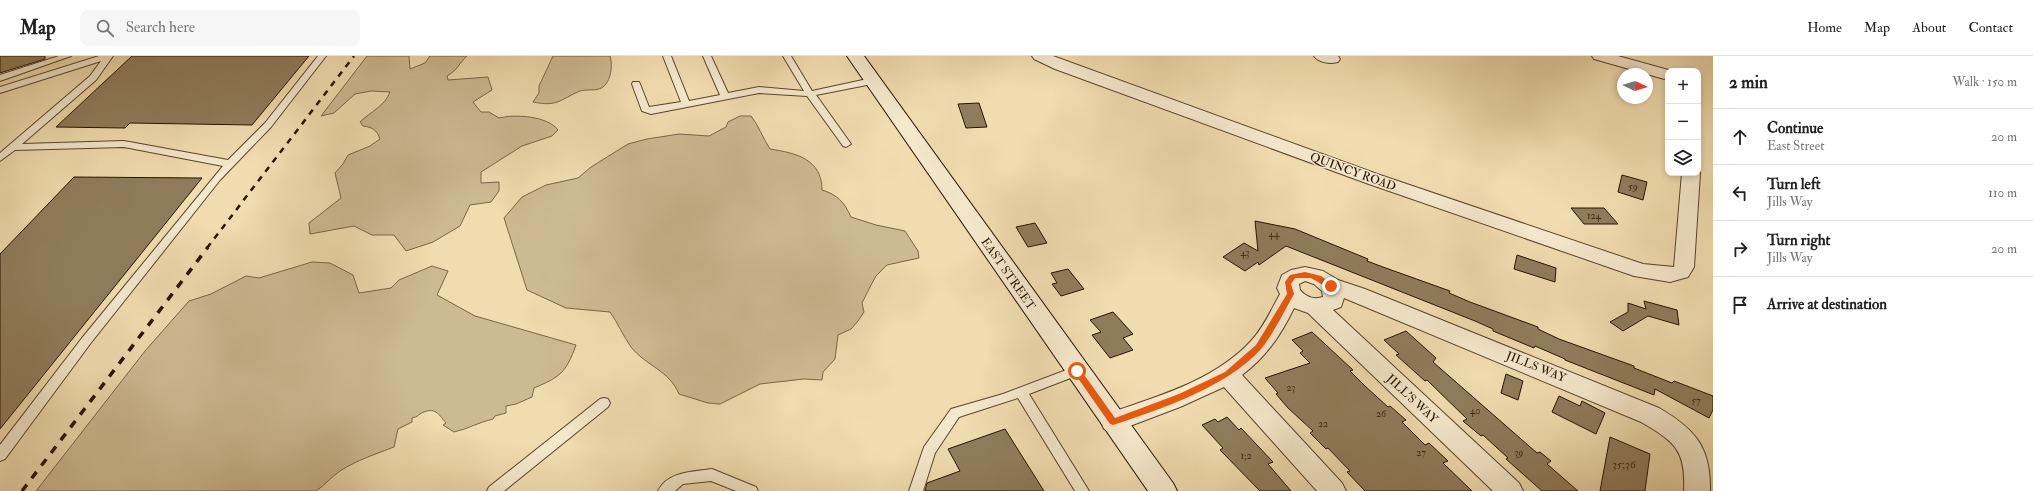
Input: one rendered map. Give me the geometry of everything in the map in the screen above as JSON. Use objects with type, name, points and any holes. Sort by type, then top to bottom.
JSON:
[{"type":"main road","name":"EAST STREET","points":[[855,56],[1162,491]]},
{"type":"street","name":"QUINCY ROAD","points":[[1040,56],[1061,66],[1373,179],[1584,253],[1641,271],[1670,275],[1681,272],[1684,267],[1691,176]]},
{"type":"street","points":[[1600,56],[1665,74]]},
{"type":"street","name":"JILLS WAY","points":[[1113,422],[1181,396],[1227,374],[1259,347],[1290,294],[1288,289],[1289,280],[1298,275],[1305,274],[1319,278],[1331,286],[1364,297],[1650,415],[1672,428],[1689,445],[1697,462],[1699,471],[1697,491]]},
{"type":"street","points":[[1290,294],[1301,302],[1315,306],[1322,306],[1333,301],[1334,291],[1331,286]]},
{"type":"street","name":"JILL'S WAY","points":[[1315,306],[1510,491]]},
{"type":"street","points":[[1227,374],[1333,491]]},
{"type":"lane","points":[[0,78],[67,56]]},
{"type":"lane","points":[[0,90],[108,56]]},
{"type":"lane","points":[[0,158],[93,78],[108,56]]},
{"type":"lane","points":[[0,455],[86,341],[231,164],[268,124],[322,56]]},
{"type":"lane","points":[[667,56],[686,104]]},
{"type":"lane","points":[[707,56],[725,97]]},
{"type":"lane","points":[[787,56],[810,94],[846,144]]},
{"type":"lane","points":[[636,84],[645,109],[651,110],[758,90],[810,94],[872,81]]},
{"type":"lane","points":[[12,147],[124,144],[231,164]]},
{"type":"lane","points":[[916,491],[929,451],[955,413],[1021,392],[1077,371]]},
{"type":"lane","points":[[1021,392],[1082,491]]},
{"type":"lane","points":[[494,491],[604,403]]},
{"type":"lane","points":[[665,491],[680,479],[712,475],[751,491]]},
{"type":"shaded area","points":[[367,56],[409,56],[410,69],[425,63],[430,56],[467,56],[454,71],[447,76],[448,80],[488,77],[492,90],[473,102],[481,112],[489,112],[499,118],[514,116],[531,117],[547,122],[558,130],[552,136],[522,146],[481,172],[481,183],[499,182],[499,191],[491,202],[470,205],[460,226],[433,242],[406,251],[394,235],[372,235],[354,226],[310,234],[309,223],[341,198],[335,173],[343,164],[348,155],[370,146],[380,139],[374,130],[363,126],[360,122],[385,101],[390,92],[371,91],[355,94],[334,113],[321,116]]},
{"type":"shaded area","points":[[553,56],[610,56],[611,70],[609,79],[603,87],[599,89],[580,91],[558,102],[548,104],[533,102],[539,93],[539,86]]},
{"type":"shaded area","points":[[740,116],[751,116],[770,149],[798,156],[806,159],[812,164],[818,171],[822,190],[832,194],[840,200],[846,207],[851,217],[876,225],[905,231],[918,251],[919,258],[887,265],[876,276],[862,303],[864,312],[851,329],[838,335],[835,359],[823,372],[822,380],[804,379],[760,384],[720,404],[708,403],[679,394],[669,379],[643,359],[631,347],[610,312],[566,308],[527,290],[504,218],[522,197],[546,185],[578,178],[591,167],[628,144],[647,139],[679,134],[709,136],[726,127],[728,122]]},
{"type":"shaded area","points":[[312,262],[330,263],[353,275],[359,293],[391,288],[399,280],[432,266],[448,271],[437,295],[475,316],[576,345],[569,362],[561,373],[550,381],[534,388],[532,397],[516,404],[506,406],[506,413],[454,432],[443,425],[446,423],[435,411],[423,413],[412,418],[412,422],[398,429],[394,447],[346,467],[316,491],[36,491],[145,351],[189,301],[211,294],[246,276],[259,278]]},
{"type":"building","points":[[0,56],[45,56],[45,59],[0,73]]},
{"type":"building","points":[[132,56],[309,56],[252,125],[130,123],[125,128],[56,127]]},
{"type":"building","points":[[979,103],[987,127],[966,128],[958,104]]},
{"type":"building","points":[[1622,175],[1647,182],[1643,200],[1618,192]]},
{"type":"building","points":[[74,177],[202,178],[0,429],[0,254]]},
{"type":"building","points":[[1571,208],[1604,208],[1618,224],[1584,224]]},
{"type":"building","points":[[1255,221],[1295,229],[1368,259],[1367,261],[1450,291],[1449,293],[1470,302],[1538,327],[1538,329],[1559,339],[1634,366],[1634,368],[1672,383],[1674,381],[1713,396],[1713,410],[1709,418],[1655,389],[1654,395],[1565,360],[1535,346],[1534,348],[1493,331],[1493,329],[1475,321],[1286,246],[1259,265],[1258,262],[1245,271],[1223,257],[1244,243],[1258,251]]},
{"type":"building","points":[[1035,223],[1047,243],[1028,247],[1016,227]]},
{"type":"building","points":[[1517,255],[1556,268],[1555,282],[1514,269]]},
{"type":"building","points":[[1068,269],[1084,289],[1061,296],[1052,284],[1057,283],[1051,273]]},
{"type":"building","points":[[1644,301],[1677,310],[1679,325],[1648,316],[1623,331],[1610,322],[1628,312],[1628,303],[1646,309]]},
{"type":"building","points":[[1113,312],[1133,334],[1123,338],[1133,350],[1110,358],[1092,335],[1101,332],[1090,320]]},
{"type":"building","points":[[1406,331],[1436,358],[1433,362],[1537,453],[1540,452],[1551,461],[1547,464],[1578,491],[1542,491],[1506,459],[1508,458],[1483,435],[1481,436],[1463,421],[1467,419],[1427,380],[1425,381],[1396,355],[1399,354],[1384,340]]},
{"type":"building","points":[[1312,332],[1353,370],[1350,371],[1365,386],[1388,407],[1390,406],[1406,420],[1402,422],[1425,445],[1429,443],[1448,461],[1443,463],[1472,491],[1365,491],[1347,472],[1350,471],[1328,448],[1326,449],[1310,433],[1313,431],[1288,408],[1265,378],[1310,363],[1300,353],[1303,351],[1292,340]]},
{"type":"building","points":[[1506,374],[1523,381],[1518,400],[1501,393]]},
{"type":"building","points":[[1559,396],[1580,406],[1582,401],[1605,413],[1596,434],[1552,412]]},
{"type":"building","points":[[1227,417],[1239,430],[1241,428],[1273,462],[1268,464],[1291,491],[1260,491],[1220,450],[1223,448],[1202,425],[1215,419],[1218,422]]},
{"type":"building","points":[[1005,429],[1044,491],[925,491],[927,483],[960,471],[948,449]]},
{"type":"building","points":[[1610,437],[1650,454],[1645,491],[1600,491]]},
{"type":"railway","points":[[207,248],[354,56]]},
{"type":"railway","points":[[22,491],[208,247]]},
{"type":"route","points":[[1077,371],[1113,422],[1181,396],[1227,374],[1259,347],[1277,319],[1290,294],[1287,284],[1293,277],[1305,274],[1312,275],[1331,286]]}]
